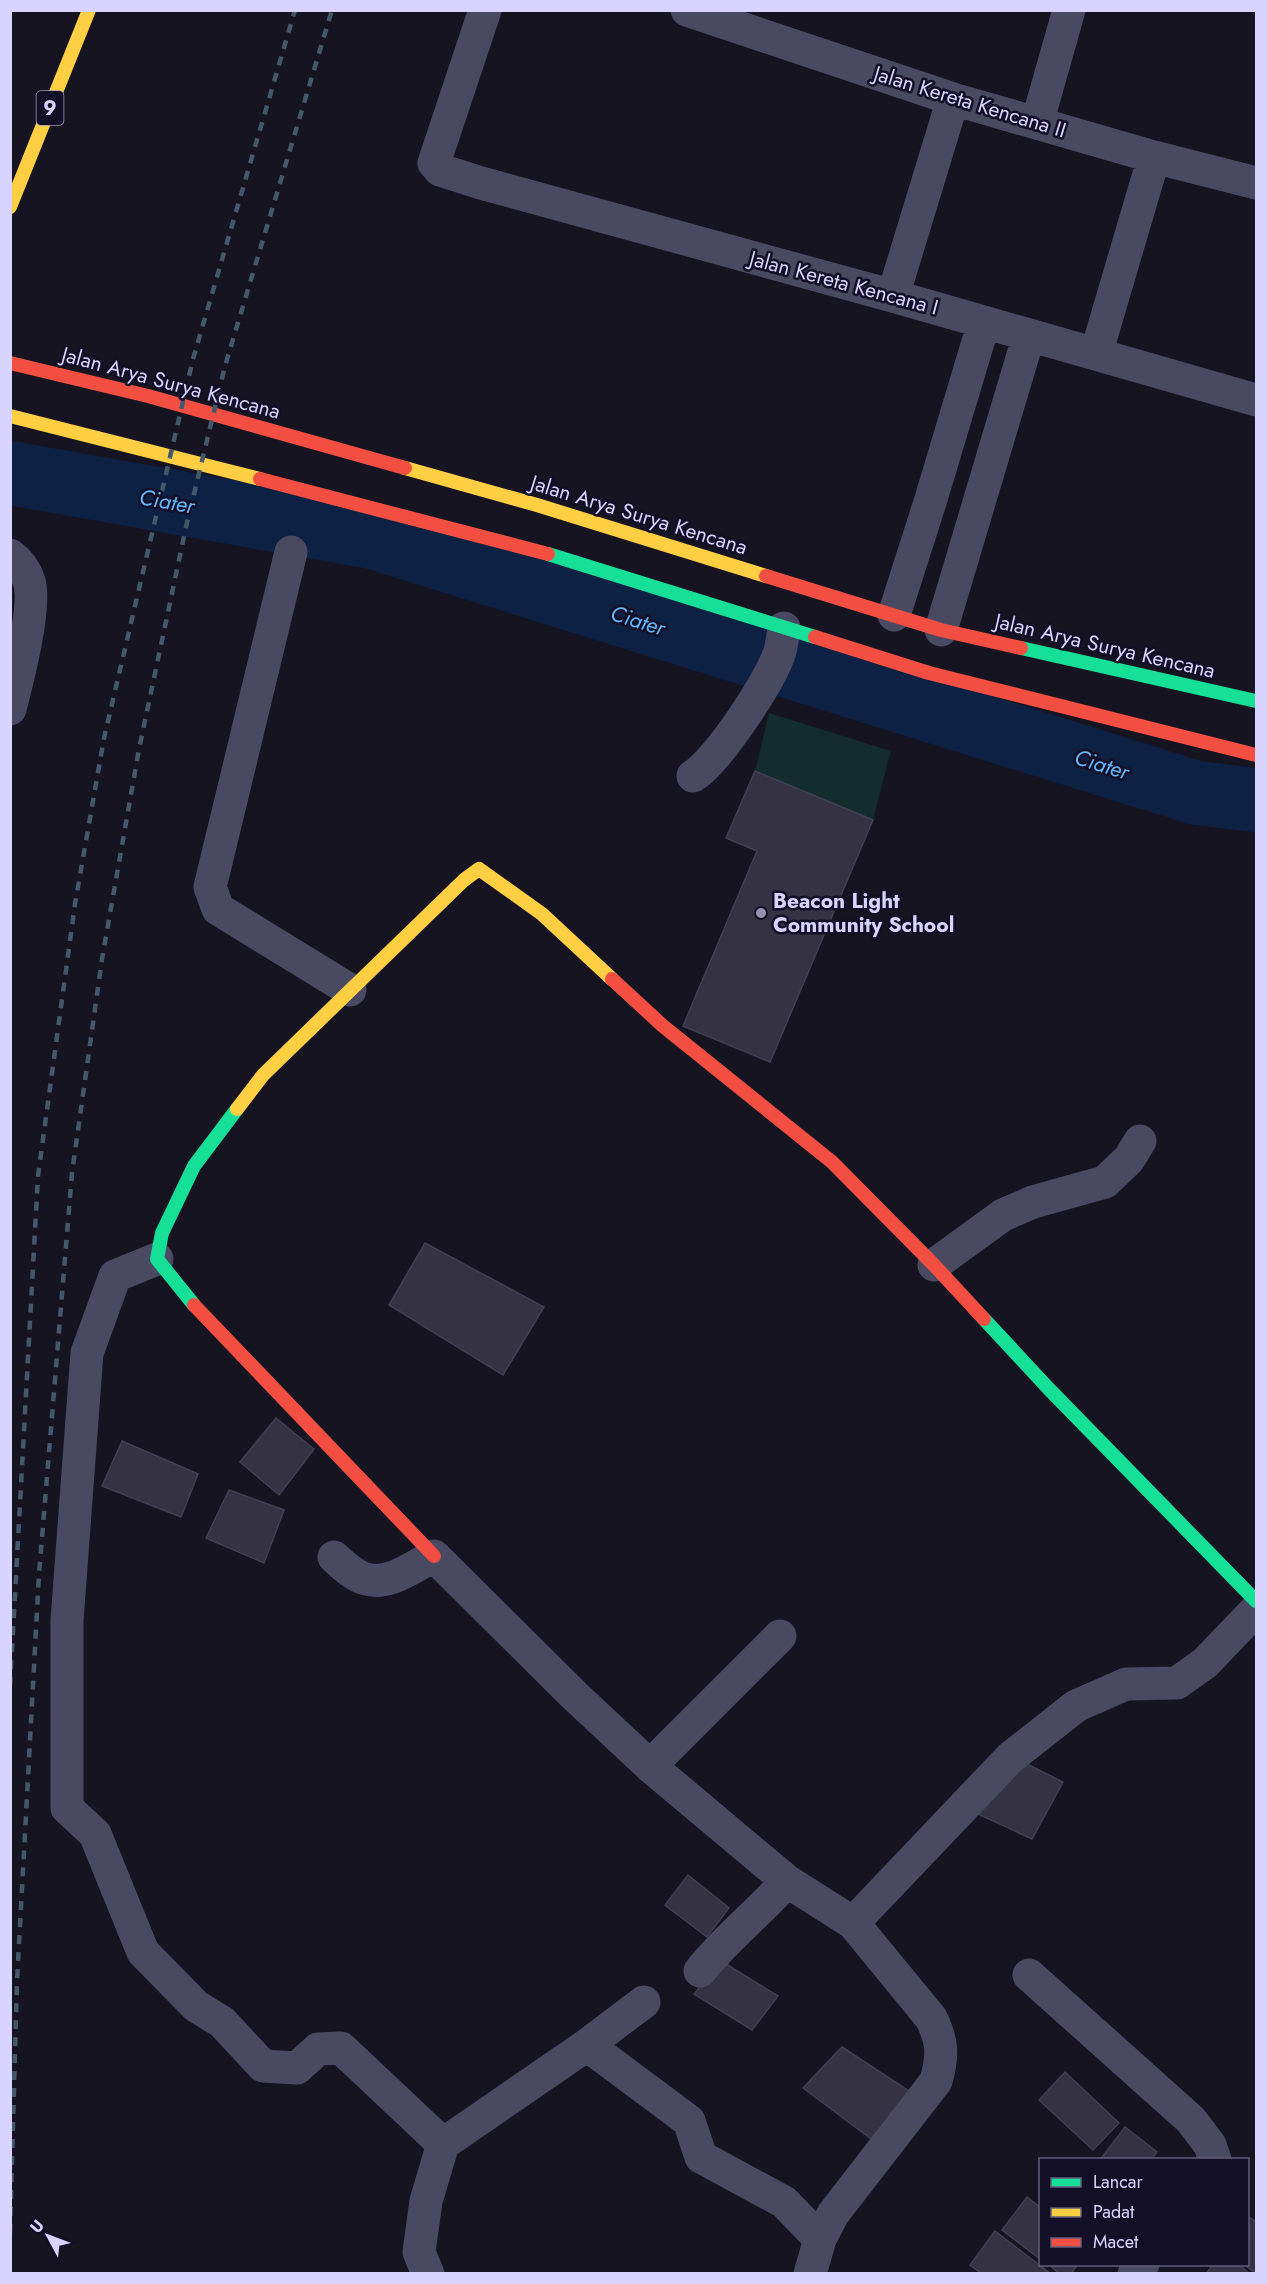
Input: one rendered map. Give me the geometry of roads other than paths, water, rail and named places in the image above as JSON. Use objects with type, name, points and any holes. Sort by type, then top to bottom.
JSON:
[{"type":"main road","name":"9","points":[[11,207],[88,10]]},
{"type":"main road","name":"Jalan Arya Surya Kencana","points":[[10,363],[148,396],[536,510],[939,636],[1257,701]]},
{"type":"main road","points":[[10,416],[307,493],[527,542],[782,639],[883,652],[930,668],[1257,755]]},
{"type":"main road","points":[[434,1556],[202,1314],[157,1259],[162,1233],[194,1166],[263,1075],[464,880],[479,869],[542,914],[663,1026],[832,1162],[934,1265],[1048,1388],[1257,1601]]},
{"type":"street","name":"Jalan Kereta Kencana I","points":[[485,10],[434,163],[440,170],[1257,400]]},
{"type":"street","name":"Jalan Kereta Kencana II","points":[[687,10],[953,99],[1154,157],[1257,183]]},
{"type":"street","points":[[1037,123],[1069,10]]},
{"type":"street","points":[[893,296],[953,99]]},
{"type":"street","points":[[1095,354],[1154,157]]},
{"type":"street","points":[[892,621],[984,322]]},
{"type":"street","points":[[939,636],[1029,334]]},
{"type":"street","points":[[291,552],[210,886],[218,909],[350,990]]},
{"type":"street","points":[[10,555],[20,562],[30,582],[30,611],[10,709]]},
{"type":"street","points":[[693,776],[712,760],[767,680],[782,639]]},
{"type":"street","points":[[934,1265],[1003,1215],[1033,1202],[1105,1182],[1130,1159],[1140,1141]]},
{"type":"street","points":[[157,1259],[115,1276],[87,1353],[67,1620],[68,1808],[95,1834],[143,1952],[196,2006],[222,2022],[263,2066],[297,2068],[318,2049],[341,2048],[443,2144]]},
{"type":"street","points":[[334,1557],[355,1574],[365,1579],[379,1581],[394,1577],[434,1556],[650,1766],[787,1881],[853,1923],[931,2018],[939,2034],[942,2058],[936,2082],[833,2214],[820,2239],[810,2274]]},
{"type":"street","points":[[853,1923],[1010,1758],[1076,1706],[1126,1684],[1177,1683],[1205,1663],[1257,1610]]},
{"type":"street","points":[[650,1766],[780,1636]]},
{"type":"street","points":[[700,1971],[787,1881]]},
{"type":"street","points":[[1029,1976],[1191,2121],[1210,2145],[1214,2158]]},
{"type":"street","points":[[428,2274],[419,2252],[426,2201],[443,2144],[587,2045],[644,2002]]},
{"type":"street","points":[[587,2045],[689,2121],[701,2157],[784,2202],[820,2239]]},
{"type":"waterway","name":"Ciater","points":[[10,473],[372,537],[1197,793],[1256,800]]},
{"type":"railway","points":[[10,1686],[38,1176],[75,904],[104,738],[193,359],[295,10]]},
{"type":"railway","points":[[10,2233],[17,1981],[39,1574],[72,1173],[102,959],[139,749],[186,527],[225,366],[332,10]]},
{"type":"place","name":"Beacon Light Community School","points":[[761,913]]}]
